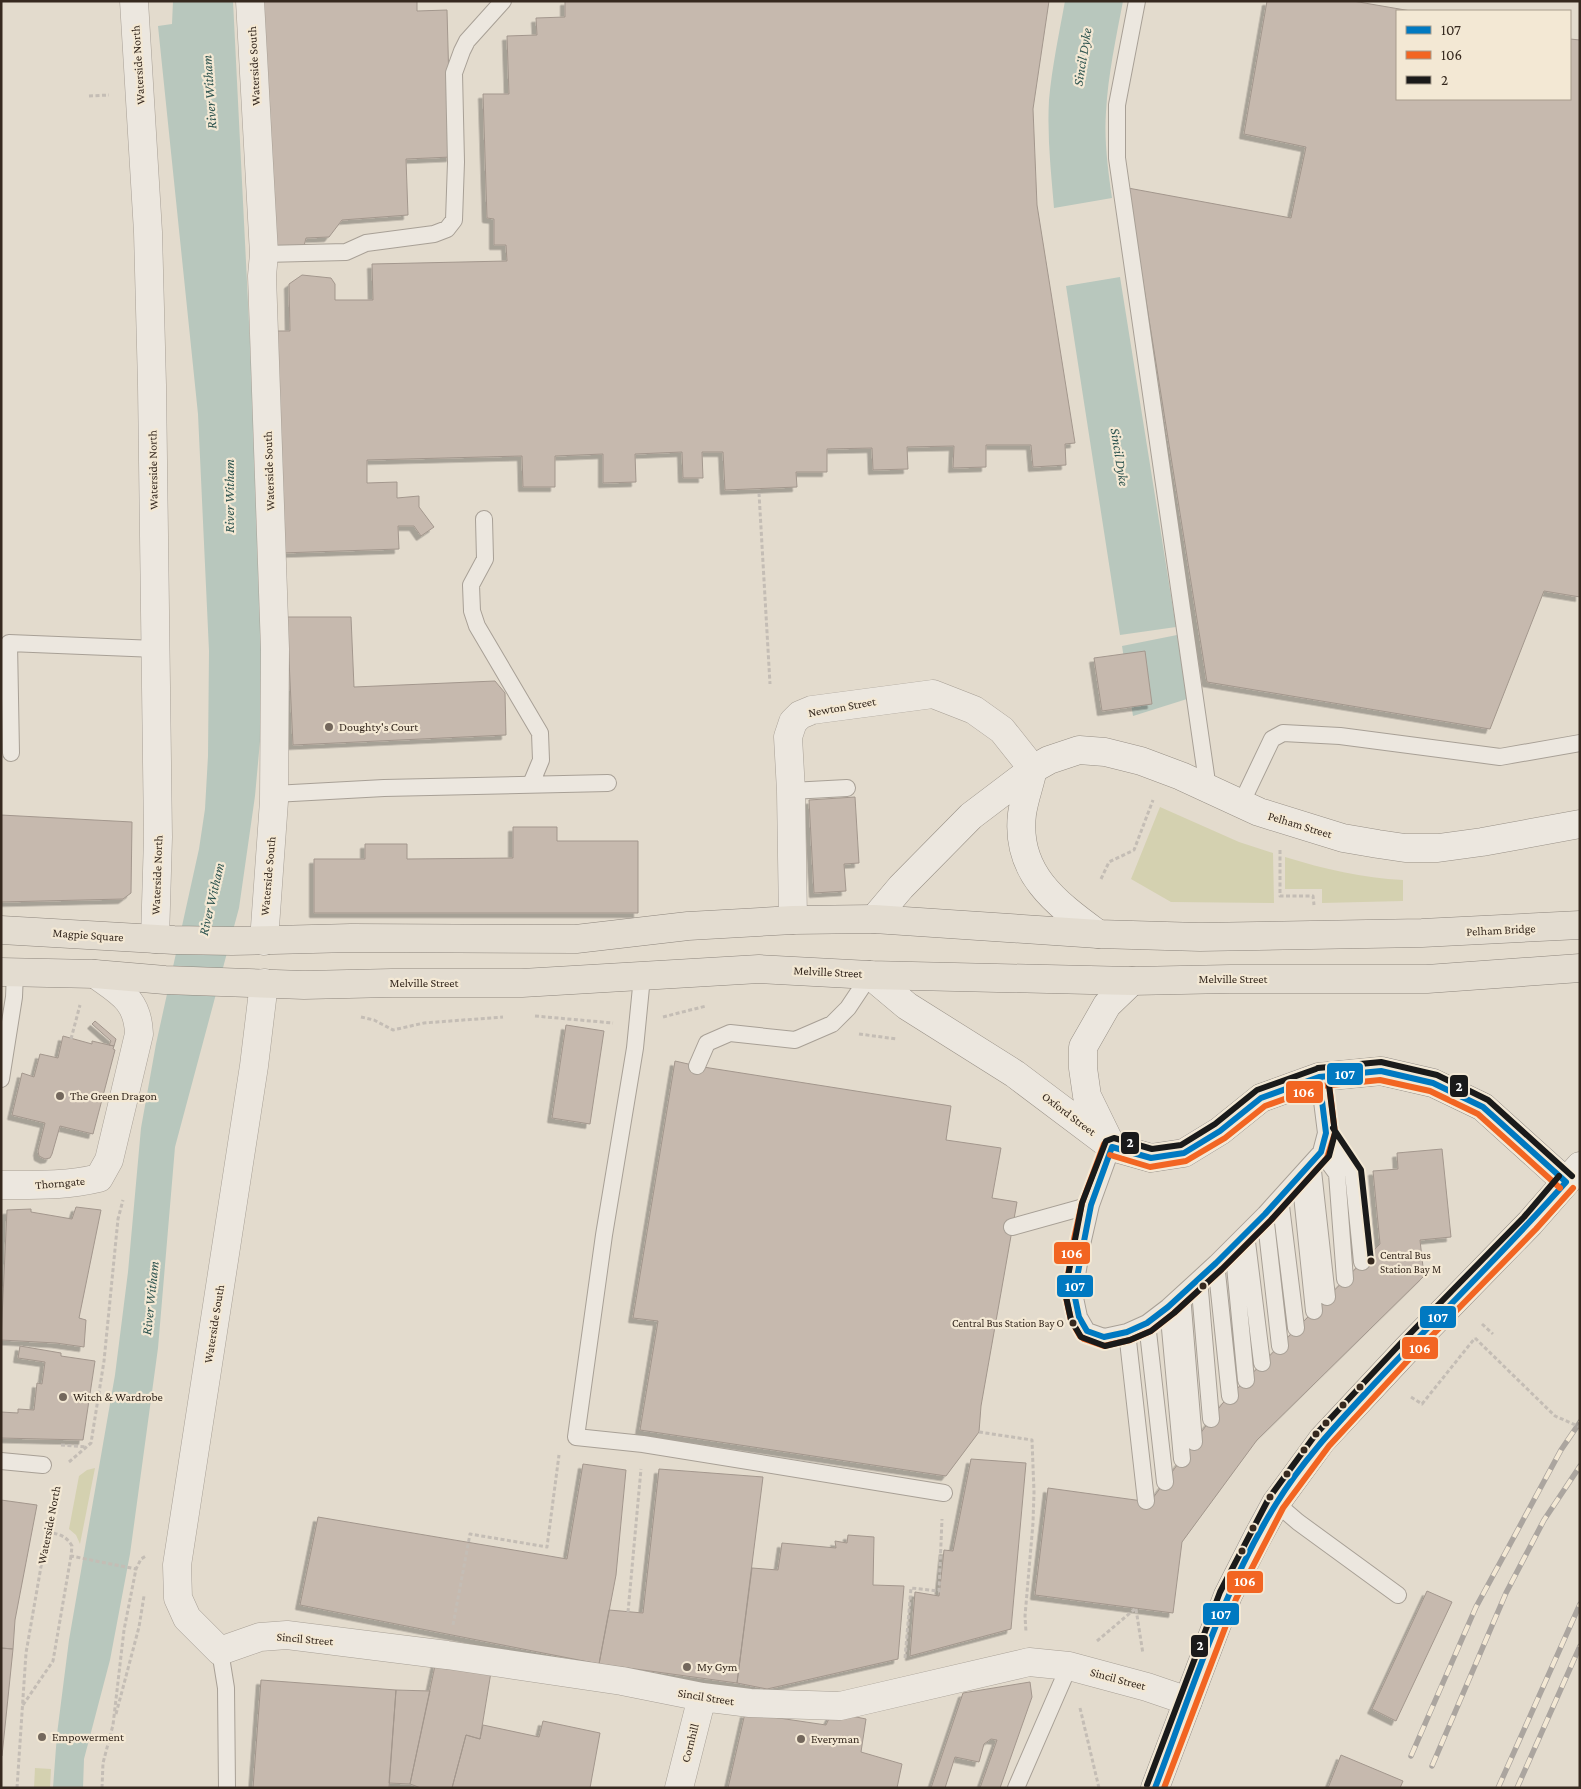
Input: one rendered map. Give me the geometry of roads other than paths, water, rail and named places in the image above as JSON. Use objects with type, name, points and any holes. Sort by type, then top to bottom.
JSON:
[{"type":"main road","points":[[264,941],[350,938],[576,939],[688,926],[793,920],[874,919],[1098,934]]},
{"type":"main road","name":"Pelham Bridge","points":[[1098,934],[1200,937],[1422,933],[1580,925]]},
{"type":"main road","name":"Magpie Square","points":[[1,930],[164,940],[264,941]]},
{"type":"main road","name":"Melville Street","points":[[94,974],[166,980],[304,986],[392,983],[522,983],[759,969],[870,975],[1132,981],[1427,979],[1580,968]]},
{"type":"main road","points":[[8,972],[94,974]]},
{"type":"street","name":"Waterside North","points":[[134,1],[148,232],[158,837],[164,940]]},
{"type":"street","name":"Waterside South","points":[[250,1],[264,254],[263,286],[275,649],[274,794],[264,941]]},
{"type":"street","name":"Newton Street","points":[[793,920],[792,791],[788,737],[793,722],[800,715],[812,710],[933,694],[974,710],[1002,730],[1034,769]]},
{"type":"street","name":"Pelham Street","points":[[874,919],[901,887],[971,816],[1034,769],[1049,760],[1079,750],[1105,752],[1141,761],[1259,812],[1343,838],[1405,848],[1438,848],[1482,842],[1580,824]]},
{"type":"street","points":[[1034,769],[1022,814],[1022,837],[1025,858],[1034,876],[1068,912],[1098,934]]},
{"type":"street","name":"Thorngate","points":[[1,1185],[63,1185],[99,1178],[109,1160],[139,1034],[136,1012],[126,996],[94,974]]},
{"type":"street","name":"Oxford Street","points":[[870,975],[907,1006],[1015,1074],[1112,1147]]},
{"type":"street","name":"Oxford Street","points":[[1112,1147],[1087,1096],[1083,1068],[1084,1047],[1107,1005],[1132,981]]},
{"type":"street","name":"Waterside South","points":[[220,1651],[188,1618],[178,1598],[177,1565],[254,1066],[264,984]]},
{"type":"street","points":[[1112,1147],[1150,1158],[1184,1153],[1220,1131],[1261,1098],[1319,1077],[1380,1071],[1433,1083],[1483,1107],[1573,1174],[1530,1223],[1407,1349],[1322,1440],[1276,1503],[1228,1595],[1154,1788]]},
{"type":"street","name":"Sincil Street","points":[[220,1651],[260,1637],[287,1635],[447,1655],[622,1681],[702,1698],[750,1703],[840,1706],[1029,1662],[1069,1666],[1147,1687],[1188,1701]]},
{"type":"street","name":"Cornhill","points":[[679,1788],[702,1698]]},
{"type":"lane","points":[[264,254],[346,252],[366,243],[434,234],[447,229],[454,220],[456,162],[454,73],[468,41],[503,1]]},
{"type":"lane","points":[[1137,1],[1117,104],[1117,158],[1208,789]]},
{"type":"lane","points":[[484,519],[485,559],[471,585],[472,611],[477,626],[540,733],[541,760],[531,784]]},
{"type":"lane","points":[[11,753],[9,642],[156,649]]},
{"type":"lane","points":[[1241,804],[1272,740],[1283,733],[1340,736],[1500,757],[1580,743]]},
{"type":"lane","points":[[274,794],[384,788],[608,783]]},
{"type":"lane","points":[[792,791],[848,788]]},
{"type":"lane","points":[[1,1079],[14,997],[8,972]]},
{"type":"lane","points":[[697,1066],[707,1043],[730,1033],[795,1040],[832,1024],[848,1008],[870,975]]},
{"type":"lane","points":[[642,976],[635,1048],[604,1236],[576,1437],[643,1444],[944,1493]]},
{"type":"lane","points":[[1319,1077],[1326,1133],[1353,1173],[1362,1262]]},
{"type":"lane","points":[[1112,1147],[1091,1205],[1074,1294],[1079,1317],[1087,1331],[1104,1337],[1127,1332],[1147,1323],[1182,1295],[1246,1234],[1317,1157],[1326,1133]]},
{"type":"lane","points":[[1317,1157],[1337,1174],[1345,1279]]},
{"type":"lane","points":[[1317,1157],[1327,1297]]},
{"type":"lane","points":[[1300,1176],[1314,1310]]},
{"type":"lane","points":[[1280,1198],[1296,1328]]},
{"type":"lane","points":[[1012,1227],[1091,1205]]},
{"type":"lane","points":[[1265,1214],[1280,1346]]},
{"type":"lane","points":[[1246,1234],[1262,1363]]},
{"type":"lane","points":[[1233,1246],[1246,1380]]},
{"type":"lane","points":[[1216,1263],[1230,1396]]},
{"type":"lane","points":[[1199,1279],[1211,1419]]},
{"type":"lane","points":[[1182,1295],[1194,1442]]},
{"type":"lane","points":[[1168,1307],[1182,1459]]},
{"type":"lane","points":[[1147,1323],[1165,1482]]},
{"type":"lane","points":[[1127,1332],[1146,1501]]},
{"type":"lane","points":[[1,1461],[43,1465]]},
{"type":"lane","points":[[1276,1503],[1298,1522],[1398,1595]]},
{"type":"lane","points":[[220,1651],[226,1688],[227,1788]]},
{"type":"lane","points":[[1016,1788],[1069,1666]]},
{"type":"water","name":"River Witham","points":[[173,1],[233,1],[265,644],[262,719],[255,796],[239,908],[175,1147],[158,1348],[130,1554],[110,1660],[84,1759],[83,1788],[53,1788],[57,1734],[69,1640],[115,1375],[128,1272],[141,1128],[156,1044],[199,849],[205,809],[208,756],[209,651],[198,414],[158,26],[172,24]]},
{"type":"water","name":"Sincil Dyke","points":[[1065,1],[1123,1],[1110,70],[1106,112],[1106,145],[1112,198],[1054,208],[1049,140],[1049,100]]},
{"type":"water","name":"Sincil Dyke","points":[[1120,277],[1176,627],[1120,635],[1066,286]]},
{"type":"water","points":[[1177,635],[1187,699],[1133,716],[1122,646]]},
{"type":"railway","points":[[1411,1756],[1476,1607],[1561,1450],[1580,1422]]},
{"type":"railway","points":[[1432,1766],[1506,1593],[1544,1520],[1580,1466]]},
{"type":"railway","points":[[1498,1788],[1580,1604]]},
{"type":"railway","points":[[1517,1788],[1580,1646]]},
{"type":"place","name":"Doughty's Court","points":[[329,727]]},
{"type":"place","name":"The Green Dragon","points":[[60,1096]]},
{"type":"place","name":"Central Bus Station Bay M","points":[[1371,1261]]},
{"type":"place","name":"Central Bus Station Bay O","points":[[1073,1323]]},
{"type":"place","name":"Witch & Wardrobe","points":[[63,1397]]},
{"type":"place","name":"My Gym","points":[[687,1667]]},
{"type":"place","name":"Empowerment","points":[[42,1737]]},
{"type":"place","name":"Everyman","points":[[801,1739]]}]
